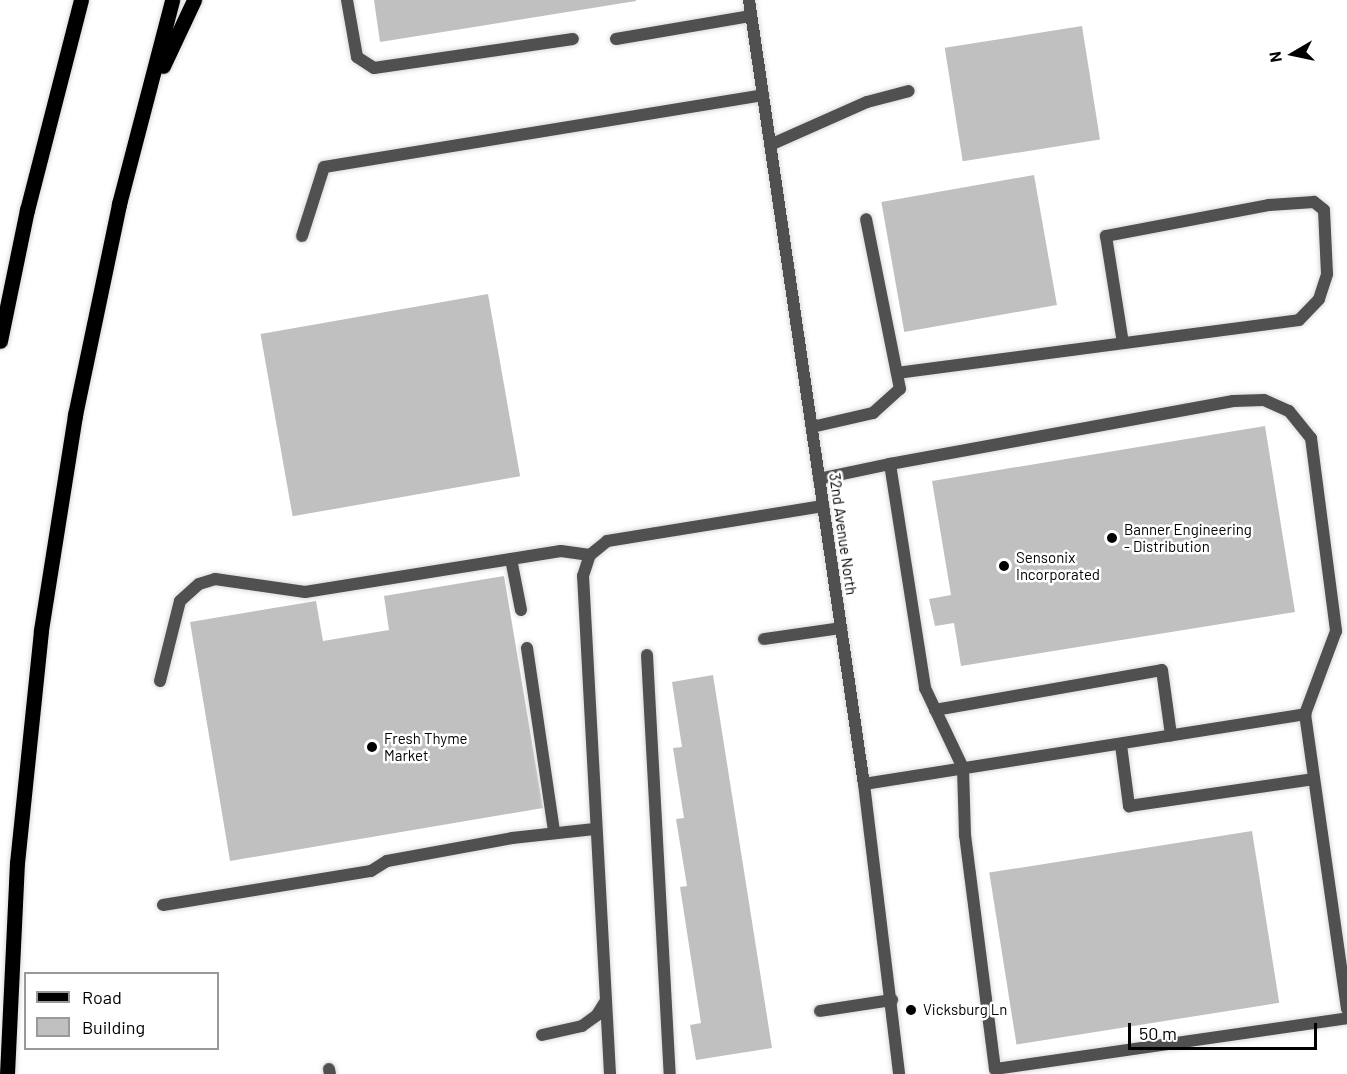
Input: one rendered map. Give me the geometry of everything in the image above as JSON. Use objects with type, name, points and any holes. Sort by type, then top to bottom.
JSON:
[{"type":"main road","points":[[0,341],[27,210],[81,0]]},
{"type":"main road","points":[[7,1074],[16,864],[41,630],[78,404],[119,204],[151,90],[172,0]]},
{"type":"main road","points":[[151,90],[194,0]]},
{"type":"street","points":[[347,0],[357,57],[374,68],[573,39]]},
{"type":"street","name":"32nd Avenue North","points":[[749,0],[864,784],[892,1000],[899,1074]]},
{"type":"street","points":[[616,39],[751,16]]},
{"type":"street","points":[[770,145],[867,102],[909,91]]},
{"type":"street","points":[[302,236],[324,167],[763,95]]},
{"type":"street","points":[[897,373],[1299,320],[1319,299],[1327,273],[1324,210],[1314,202],[1269,205],[1106,236],[1123,343]]},
{"type":"street","points":[[812,427],[873,413],[900,389],[866,219]]},
{"type":"street","points":[[819,479],[1233,401],[1264,400],[1289,411],[1311,438],[1336,631],[1305,714],[1347,1009]]},
{"type":"street","points":[[890,464],[925,688],[963,768],[965,835],[995,1070],[1347,1018]]},
{"type":"street","points":[[610,1074],[583,576],[590,555],[608,541],[823,506]]},
{"type":"street","points":[[160,681],[180,601],[199,584],[215,579],[305,592],[561,551],[590,555]]},
{"type":"street","points":[[511,559],[520,610]]},
{"type":"street","points":[[764,639],[842,628]]},
{"type":"street","points":[[527,648],[554,831]]},
{"type":"street","points":[[647,655],[670,1074]]},
{"type":"street","points":[[935,710],[1162,670],[1171,735]]},
{"type":"street","points":[[864,784],[1305,714]]},
{"type":"street","points":[[1121,745],[1129,806],[1314,779]]},
{"type":"street","points":[[163,905],[371,871],[387,861],[554,831],[595,829]]},
{"type":"street","points":[[820,1011],[892,1000]]},
{"type":"street","points":[[542,1035],[582,1026],[597,1015],[605,1002]]},
{"type":"building","points":[[374,0],[636,0],[636,1],[380,42]]},
{"type":"building","points":[[1082,26],[1100,140],[963,161],[945,48]]},
{"type":"building","points":[[1034,175],[1057,305],[904,332],[881,202]]},
{"type":"building","points":[[488,294],[520,476],[293,516],[261,334]]},
{"type":"building","name":"Banner Engineering - Distribution","points":[[1265,426],[1295,612],[961,666],[954,623],[935,626],[929,599],[951,595],[932,481]]},
{"type":"building","name":"Fresh Thyme Market","points":[[504,576],[543,808],[230,861],[190,622],[316,601],[323,641],[389,630],[384,596]]},
{"type":"building","points":[[713,675],[772,1048],[696,1060],[690,1025],[701,1023],[680,887],[687,886],[676,819],[684,818],[673,748],[682,747],[672,682]]},
{"type":"building","points":[[1252,831],[1279,1003],[1016,1044],[989,873]]},
{"type":"place","name":"Banner Engineering - Distribution","points":[[1112,538]]},
{"type":"place","name":"Sensonix Incorporated","points":[[1004,566]]},
{"type":"place","name":"Fresh Thyme Market","points":[[372,747]]},
{"type":"place","name":"Vicksburg Ln","points":[[911,1010]]}]
